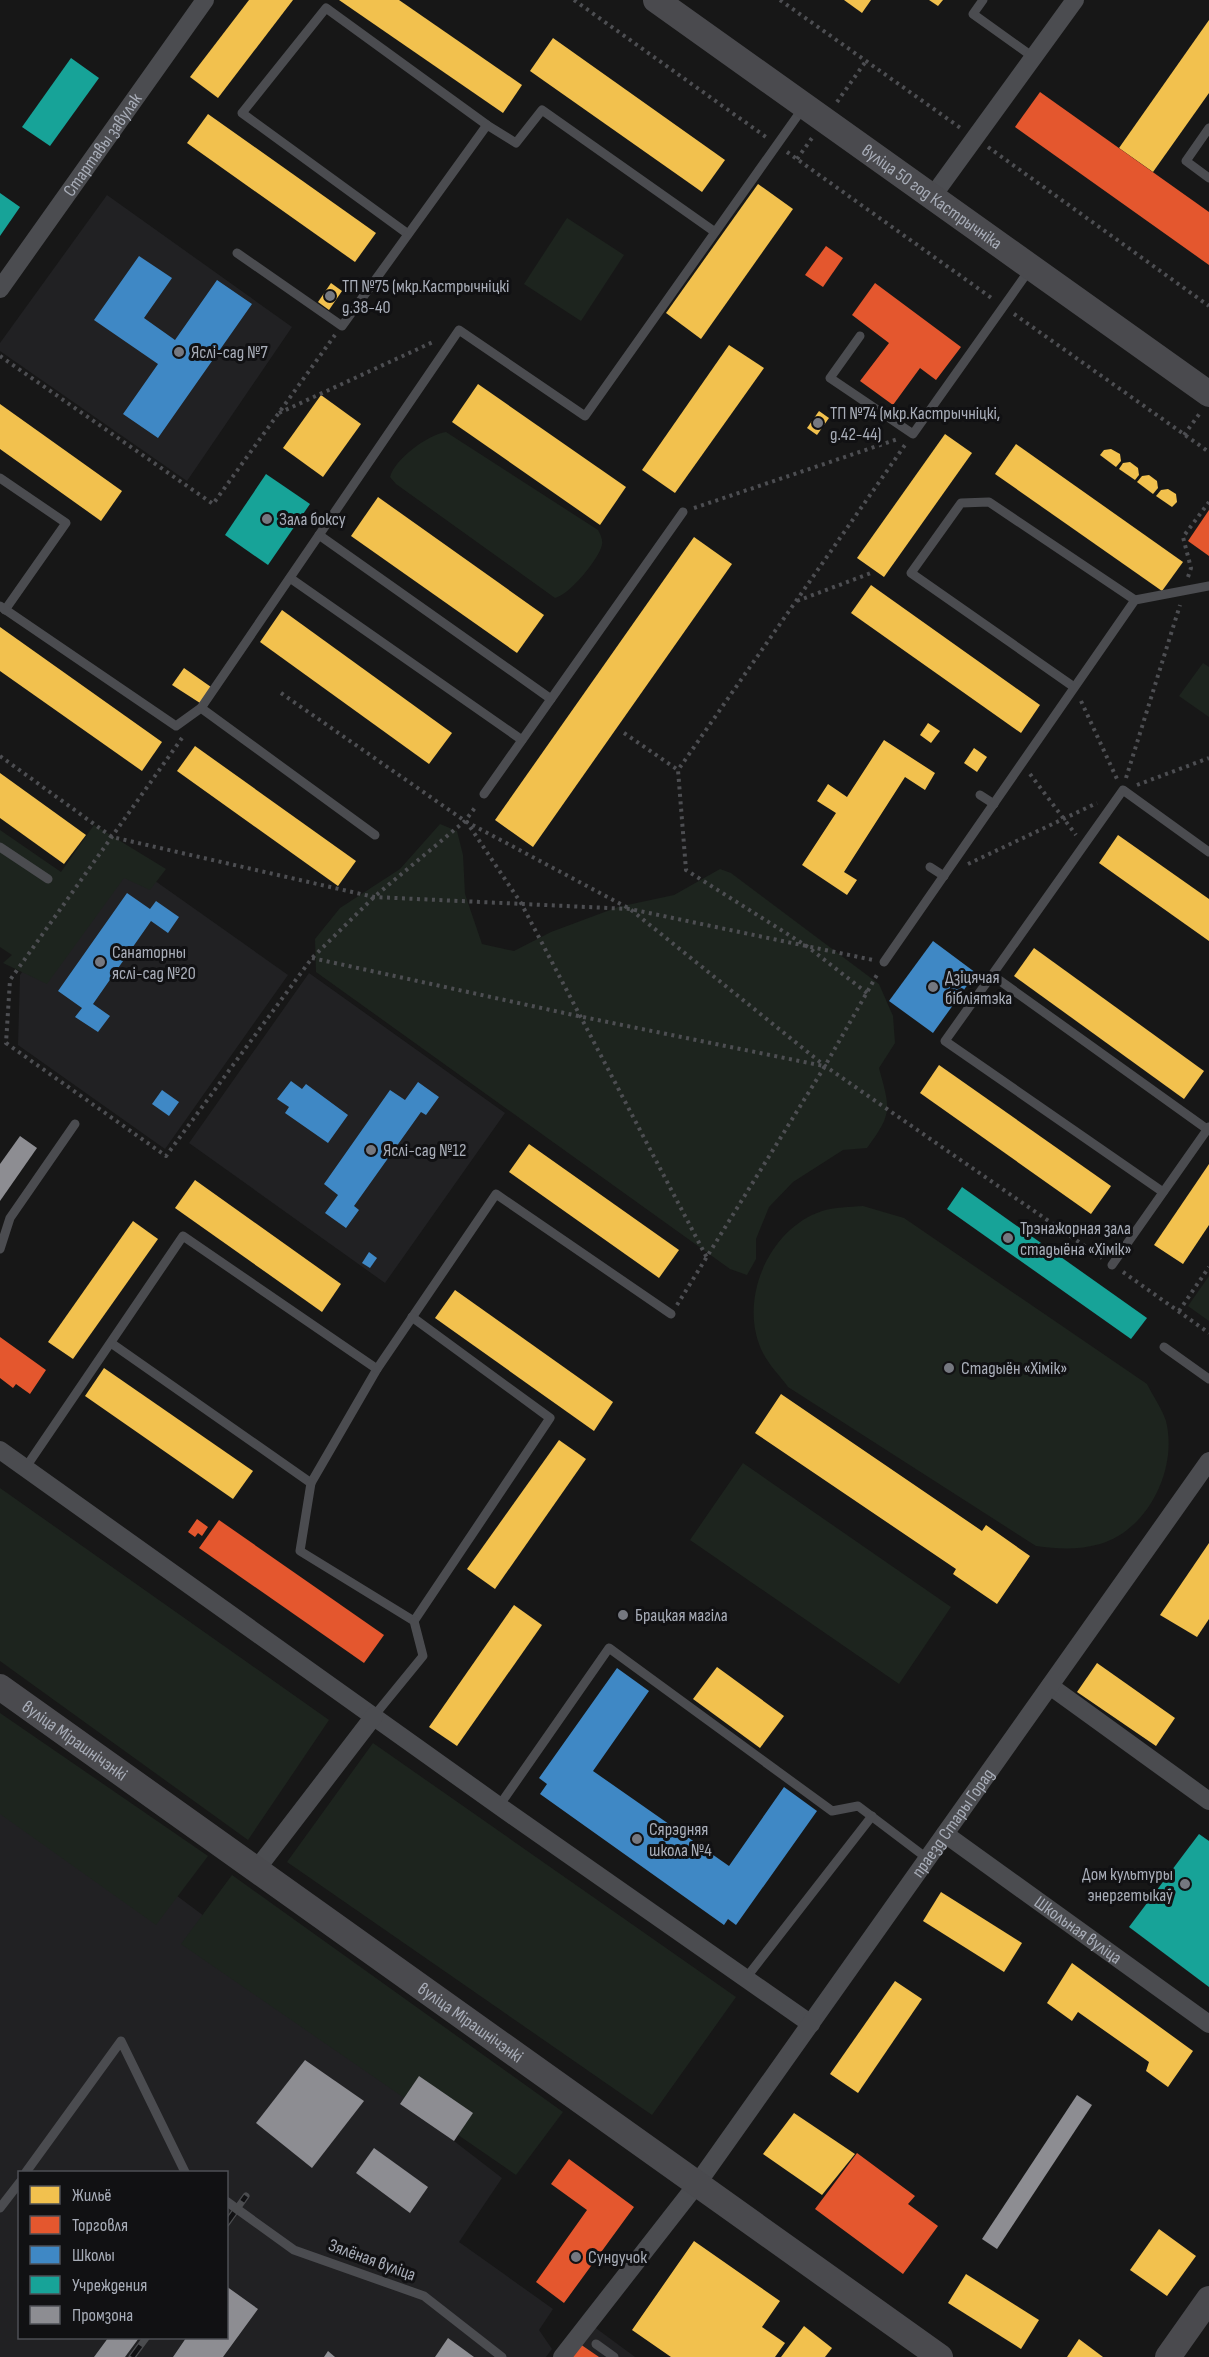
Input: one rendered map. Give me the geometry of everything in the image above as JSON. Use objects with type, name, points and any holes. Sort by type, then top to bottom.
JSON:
[{"type":"street","name":"Стартавы завулак","points":[[0,289],[205,0]]},
{"type":"street","name":"вуліца 50 год Кастрычніка","points":[[656,0],[1031,267],[1206,401]]},
{"type":"street","points":[[932,197],[1075,0]]},
{"type":"street","points":[[0,1450],[499,1806],[811,2024]]},
{"type":"street","name":"праезд Стары Горад","points":[[562,2357],[697,2184],[1209,1461]]},
{"type":"street","points":[[1050,1686],[1209,1801]]},
{"type":"street","name":"вуліца Мірашнічэнкі","points":[[0,1687],[939,2357]]},
{"type":"street","points":[[256,1870],[374,1716]]},
{"type":"street","name":"Школьная вуліца","points":[[945,1834],[1209,2024]]},
{"type":"street","points":[[1167,2357],[1209,2299]]},
{"type":"lane","points":[[984,0],[973,14],[1033,57]]},
{"type":"lane","points":[[408,234],[242,113],[326,8],[487,125],[516,143],[542,110],[715,232]]},
{"type":"lane","points":[[0,478],[66,524],[2,608],[176,726],[201,708],[459,330],[585,417],[805,106]]},
{"type":"lane","points":[[237,253],[342,326],[487,125]]},
{"type":"lane","points":[[1209,128],[1186,161],[1209,178]]},
{"type":"lane","points":[[860,336],[831,378],[913,434],[1031,267]]},
{"type":"lane","points":[[1074,687],[911,573],[961,503],[989,502],[1135,600],[1209,586]]},
{"type":"lane","points":[[484,794],[683,512]]},
{"type":"lane","points":[[320,535],[551,699]]},
{"type":"lane","points":[[290,578],[522,740]]},
{"type":"lane","points":[[884,963],[1135,600]]},
{"type":"lane","points":[[201,708],[375,836]]},
{"type":"lane","points":[[1163,1192],[945,1041],[1123,790],[1209,852]]},
{"type":"lane","points":[[980,795],[994,804]]},
{"type":"lane","points":[[0,847],[48,879]]},
{"type":"lane","points":[[930,867],[944,876]]},
{"type":"lane","points":[[992,975],[1208,1128],[1112,1265]]},
{"type":"lane","points":[[0,1249],[10,1218],[75,1124]]},
{"type":"lane","points":[[374,1716],[423,1656],[414,1621],[300,1551],[311,1483],[377,1369],[496,1194],[671,1314]]},
{"type":"lane","points":[[26,1467],[183,1236],[377,1369]]},
{"type":"lane","points":[[412,1317],[550,1418],[414,1621]]},
{"type":"lane","points":[[111,1342],[311,1483]]},
{"type":"lane","points":[[1164,1347],[1209,1379]]},
{"type":"lane","points":[[499,1806],[609,1648],[832,1811],[858,1806],[928,1859]]},
{"type":"lane","points":[[746,1978],[872,1816]]},
{"type":"lane","points":[[27,2171],[121,2041],[185,2171]]},
{"type":"lane","points":[[0,2208],[18,2184]]},
{"type":"lane","name":"Зялёная вуліца","points":[[228,2202],[294,2250],[424,2296],[502,2357]]},
{"type":"lane","points":[[596,2344],[614,2357]]},
{"type":"path","points":[[574,0],[1209,452]]},
{"type":"path","points":[[780,0],[1209,306]]},
{"type":"path","points":[[0,356],[213,504],[342,326]]},
{"type":"path","points":[[279,413],[459,330]]},
{"type":"path","points":[[1185,435],[1206,401]]},
{"type":"path","points":[[683,512],[913,434]]},
{"type":"path","points":[[867,993],[808,947],[686,870],[678,770],[913,434]]},
{"type":"path","points":[[1123,790],[1191,568],[1183,537],[1209,502]]},
{"type":"path","points":[[796,602],[871,573]]},
{"type":"path","points":[[1074,687],[1123,790]]},
{"type":"path","points":[[281,693],[465,820],[630,909],[825,1066],[1209,1333]]},
{"type":"path","points":[[624,733],[678,770]]},
{"type":"path","points":[[184,735],[10,980],[6,1043],[166,1156],[312,958],[374,897],[465,820],[484,794]]},
{"type":"path","points":[[0,756],[112,837],[374,897],[630,909],[884,963],[825,1066],[671,1314]]},
{"type":"path","points":[[944,876],[1123,790],[1209,758]]},
{"type":"path","points":[[1022,763],[1084,845]]},
{"type":"path","points":[[465,820],[521,903],[578,1016],[707,1259]]},
{"type":"path","points":[[312,958],[578,1016],[825,1066]]},
{"type":"path","points":[[1179,1311],[1209,1267]]},
{"type":"shaded area","points":[[107,195],[292,327],[187,481],[0,351],[0,343]]},
{"type":"shaded area","points":[[567,218],[624,255],[581,321],[524,284]]},
{"type":"shaded area","points":[[446,432],[598,530],[602,543],[598,554],[581,577],[561,596],[555,598],[396,484],[390,477],[398,463],[413,449],[430,438]]},
{"type":"shaded area","points":[[1203,663],[1209,667],[1209,717],[1179,696]]},
{"type":"shaded area","points":[[440,824],[457,831],[463,855],[465,894],[482,944],[514,951],[551,932],[618,907],[674,895],[720,869],[731,873],[879,984],[893,1016],[895,1043],[879,1068],[887,1102],[885,1118],[867,1148],[843,1150],[793,1182],[769,1207],[756,1239],[756,1259],[747,1275],[730,1269],[316,972],[315,939],[340,908],[400,869]]},
{"type":"shaded area","points":[[94,825],[166,869],[150,890],[124,878],[47,984],[3,963],[12,955],[0,947],[0,830],[61,872]]},
{"type":"shaded area","points":[[110,849],[288,975],[165,1149],[18,1045],[20,975]]},
{"type":"shaded area","points":[[309,973],[505,1113],[385,1283],[189,1143]]},
{"type":"shaded area","name":"Стадыён «Хімік»","points":[[863,1206],[904,1218],[1147,1384],[1166,1421],[1169,1439],[1168,1458],[1156,1495],[1132,1526],[1117,1537],[1092,1546],[1053,1548],[1036,1546],[788,1387],[765,1357],[756,1333],[754,1312],[756,1290],[762,1270],[773,1250],[786,1234],[803,1220],[822,1211]]},
{"type":"shaded area","points":[[1209,1276],[1209,1321],[1188,1306]]},
{"type":"shaded area","points":[[743,1463],[951,1607],[899,1684],[690,1540]]},
{"type":"shaded area","points":[[0,1488],[329,1720],[248,1840],[0,1661]]},
{"type":"shaded area","points":[[0,1713],[208,1856],[156,1925],[0,1814]]},
{"type":"shaded area","points":[[373,1743],[736,1997],[652,2115],[287,1862]]},
{"type":"shaded area","points":[[0,1764],[419,2076],[473,2113],[454,2141],[502,2178],[459,2242],[553,2309],[539,2330],[552,2349],[546,2357],[0,2357]]},
{"type":"shaded area","points":[[232,1875],[563,2112],[516,2175],[181,1944]]},
{"type":"shaded area","points":[[593,2326],[635,2357],[571,2357]]},
{"type":"building: Жильё","points":[[249,0],[293,0],[218,98],[190,77]]},
{"type":"building: Жильё","points":[[339,0],[399,0],[522,85],[503,113]]},
{"type":"building: Жильё","points":[[844,0],[871,0],[862,13]]},
{"type":"building: Жильё","points":[[929,0],[943,0],[938,6]]},
{"type":"building: Жильё","points":[[1209,20],[1209,93],[1153,172],[1119,148]]},
{"type":"building: Жильё","points":[[553,38],[725,160],[702,192],[530,71]]},
{"type":"building: Жильё","points":[[208,114],[376,233],[355,262],[187,143]]},
{"type":"building: Жильё","points":[[758,184],[793,209],[701,339],[666,313]]},
{"type":"building: Жильё","name":"ТП №75 (мкр.Кастрычніцкі д.38-40","points":[[331,283],[342,291],[329,310],[318,302]]},
{"type":"building: Жильё","points":[[729,345],[764,368],[675,493],[642,470]]},
{"type":"building: Жильё","points":[[478,384],[626,487],[600,525],[452,422]]},
{"type":"building: Жильё","points":[[321,395],[361,424],[323,477],[283,448]]},
{"type":"building: Жильё","points":[[0,404],[122,491],[101,521],[0,449]]},
{"type":"building: Жильё","name":"ТП №74 (мкр.Кастрычніцкі, д.42-44)","points":[[819,411],[829,418],[817,435],[807,428]]},
{"type":"building: Жильё","points":[[945,434],[972,453],[884,577],[857,558]]},
{"type":"building: Жильё","points":[[1016,444],[1183,562],[1162,591],[995,474]]},
{"type":"building: Жильё","points":[[1111,449],[1120,454],[1121,461],[1116,467],[1100,455],[1104,450]]},
{"type":"building: Жильё","points":[[1130,462],[1138,468],[1139,475],[1135,480],[1119,469],[1123,463]]},
{"type":"building: Жильё","points":[[1149,475],[1157,481],[1158,488],[1153,494],[1137,482],[1142,476]]},
{"type":"building: Жильё","points":[[1168,489],[1176,494],[1177,502],[1172,507],[1156,496],[1161,490]]},
{"type":"building: Жильё","points":[[378,497],[544,615],[517,653],[351,536]]},
{"type":"building: Жильё","points":[[694,537],[732,564],[533,847],[495,820]]},
{"type":"building: Жильё","points":[[871,585],[1040,705],[1021,733],[851,613]]},
{"type":"building: Жильё","points":[[282,610],[452,733],[429,764],[260,642]]},
{"type":"building: Жильё","points":[[0,627],[162,742],[142,771],[0,671]]},
{"type":"building: Жильё","points":[[184,668],[211,687],[200,703],[172,685]]},
{"type":"building: Жильё","points":[[928,723],[940,731],[931,743],[920,735]]},
{"type":"building: Жильё","points":[[884,740],[935,773],[925,790],[905,777],[844,872],[857,880],[847,895],[802,865],[836,813],[817,801],[828,784],[847,797]]},
{"type":"building: Жильё","points":[[195,746],[356,861],[338,886],[177,771]]},
{"type":"building: Жильё","points":[[974,748],[987,757],[977,772],[964,763]]},
{"type":"building: Жильё","points":[[0,773],[86,835],[64,864],[0,818]]},
{"type":"building: Жильё","points":[[1118,835],[1209,899],[1209,941],[1099,863]]},
{"type":"building: Жильё","points":[[1034,948],[1204,1071],[1184,1099],[1014,976]]},
{"type":"building: Жильё","points":[[939,1065],[1111,1186],[1091,1214],[920,1093]]},
{"type":"building: Жильё","points":[[529,1144],[679,1250],[659,1278],[509,1172]]},
{"type":"building: Жильё","points":[[1209,1164],[1209,1225],[1183,1264],[1154,1245]]},
{"type":"building: Жильё","points":[[195,1180],[341,1284],[322,1312],[175,1208]]},
{"type":"building: Жильё","points":[[133,1221],[158,1239],[73,1359],[48,1342]]},
{"type":"building: Жильё","points":[[455,1290],[613,1402],[594,1431],[435,1318]]},
{"type":"building: Жильё","points":[[104,1368],[253,1471],[233,1499],[85,1396]]},
{"type":"building: Жильё","points":[[781,1394],[982,1531],[986,1525],[1030,1556],[997,1604],[953,1574],[956,1569],[755,1433]]},
{"type":"building: Жильё","points":[[559,1440],[586,1459],[495,1589],[467,1569]]},
{"type":"building: Жильё","points":[[1209,1543],[1209,1619],[1197,1637],[1160,1615]]},
{"type":"building: Жильё","points":[[514,1605],[542,1625],[457,1746],[429,1727]]},
{"type":"building: Жильё","points":[[1097,1663],[1175,1718],[1156,1746],[1077,1692]]},
{"type":"building: Жильё","points":[[717,1667],[784,1716],[760,1748],[693,1699]]},
{"type":"building: Жильё","points":[[941,1892],[1022,1943],[1004,1972],[923,1921]]},
{"type":"building: Жильё","points":[[1072,1963],[1193,2051],[1168,2087],[1146,2071],[1149,2062],[1078,2012],[1072,2021],[1047,2003]]},
{"type":"building: Жильё","points":[[895,1981],[922,1999],[858,2093],[830,2074]]},
{"type":"building: Жильё","points":[[794,2113],[855,2154],[822,2195],[763,2154]]},
{"type":"building: Жильё","points":[[1159,2229],[1196,2256],[1167,2296],[1130,2270]]},
{"type":"building: Жильё","points":[[694,2241],[780,2301],[762,2327],[785,2343],[775,2357],[671,2357],[632,2330]]},
{"type":"building: Жильё","points":[[966,2274],[1039,2320],[1021,2349],[948,2303]]},
{"type":"building: Жильё","points":[[804,2326],[832,2348],[825,2357],[781,2357]]},
{"type":"building: Жильё","points":[[1079,2339],[1103,2357],[1067,2357]]},
{"type":"building: Торговля","points":[[1040,92],[1209,212],[1209,265],[1015,127]]},
{"type":"building: Торговля","points":[[826,246],[843,258],[823,287],[805,275]]},
{"type":"building: Торговля","points":[[875,283],[961,347],[936,380],[920,368],[893,405],[860,381],[889,343],[852,315]]},
{"type":"building: Торговля","points":[[1209,510],[1209,556],[1188,541]]},
{"type":"building: Торговля","points":[[0,1337],[46,1370],[30,1394],[16,1384],[13,1388],[0,1378]]},
{"type":"building: Торговля","points":[[197,1519],[208,1527],[202,1536],[198,1533],[195,1537],[188,1532]]},
{"type":"building: Торговля","points":[[219,1520],[384,1635],[364,1663],[199,1548]]},
{"type":"building: Торговля","points":[[857,2153],[915,2196],[908,2204],[938,2226],[903,2274],[815,2209]]},
{"type":"building: Торговля","points":[[569,2159],[634,2207],[564,2303],[536,2282],[587,2210],[551,2184]]},
{"type":"building: Торговля","points":[[580,2344],[599,2357],[571,2357]]},
{"type":"building: Школы","name":"Яслі-сад №7","points":[[139,256],[172,278],[144,318],[175,340],[217,280],[252,304],[158,438],[123,414],[158,364],[94,320]]},
{"type":"building: Школы","name":"Санаторны яслі-сад №20","points":[[127,893],[150,909],[156,901],[179,917],[168,933],[151,921],[93,1004],[110,1016],[98,1032],[75,1017],[82,1008],[58,991]]},
{"type":"building: Школы","name":"Дзіцячая бібліятэка","points":[[933,941],[976,973],[933,1033],[889,1001]]},
{"type":"building: Школы","points":[[291,1081],[302,1089],[306,1084],[348,1115],[328,1143],[285,1113],[289,1107],[277,1099]]},
{"type":"building: Школы","name":"Яслі-сад №12","points":[[418,1082],[439,1097],[426,1115],[421,1112],[354,1206],[359,1210],[346,1228],[325,1213],[338,1195],[324,1184],[390,1090],[405,1100]]},
{"type":"building: Школы","points":[[162,1090],[179,1102],[169,1116],[152,1104]]},
{"type":"building: Школы","points":[[369,1252],[377,1258],[370,1268],[362,1263]]},
{"type":"building: Школы","points":[[617,1668],[649,1691],[593,1771],[729,1866],[784,1787],[817,1811],[736,1925],[728,1919],[724,1925],[540,1794],[547,1784],[539,1778]]},
{"type":"building: Учреждения","points":[[71,58],[99,78],[50,146],[22,127]]},
{"type":"building: Учреждения","points":[[0,193],[20,207],[0,236]]},
{"type":"building: Учреждения","name":"Зала боксу","points":[[266,474],[310,504],[268,565],[225,535]]},
{"type":"building: Учреждения","points":[[962,1187],[1147,1318],[1131,1339],[947,1209]]},
{"type":"building: Учреждения","name":"Дом культуры энергетыкаў","points":[[1199,1834],[1209,1841],[1209,1987],[1129,1927]]},
{"type":"building: Промзона","points":[[20,1136],[37,1148],[0,1201],[0,1164]]},
{"type":"building: Промзона","points":[[305,2060],[364,2101],[312,2168],[256,2123]]},
{"type":"building: Промзона","points":[[419,2076],[473,2113],[454,2141],[400,2104]]},
{"type":"building: Промзона","points":[[1077,2095],[1092,2105],[997,2249],[982,2239]]},
{"type":"building: Промзона","points":[[374,2148],[428,2187],[410,2213],[356,2173]]},
{"type":"building: Промзона","points":[[228,2287],[258,2309],[223,2357],[173,2357],[185,2339],[228,2339]]},
{"type":"building: Промзона","points":[[448,2338],[474,2357],[435,2357]]},
{"type":"building: Промзона","points":[[107,2339],[138,2339],[125,2357],[94,2357]]},
{"type":"building: Промзона","points":[[328,2351],[335,2357],[324,2357]]},
{"type":"railway","points":[[228,2221],[246,2196]]},
{"type":"railway","points":[[132,2357],[145,2339]]},
{"type":"place","name":"ТП №75 (мкр.Кастрычніцкі д.38-40","points":[[330,296]]},
{"type":"place","name":"Яслі-сад №7","points":[[179,352]]},
{"type":"place","name":"ТП №74 (мкр.Кастрычніцкі, д.42-44)","points":[[818,423]]},
{"type":"place","name":"Зала боксу","points":[[267,519]]},
{"type":"place","name":"Санаторны яслі-сад №20","points":[[100,962]]},
{"type":"place","name":"Дзіцячая бібліятэка","points":[[933,987]]},
{"type":"place","name":"Яслі-сад №12","points":[[371,1150]]},
{"type":"place","name":"Трэнажорная зала стадыёна «Хімік»","points":[[1008,1238]]},
{"type":"place","name":"Стадыён «Хімік»","points":[[949,1368]]},
{"type":"place","name":"Брацкая магіла","points":[[623,1615]]},
{"type":"place","name":"Сярэдняя школа №4","points":[[637,1839]]},
{"type":"place","name":"Дом культуры энергетыкаў","points":[[1185,1884]]},
{"type":"place","name":"Сундучок","points":[[576,2257]]}]
